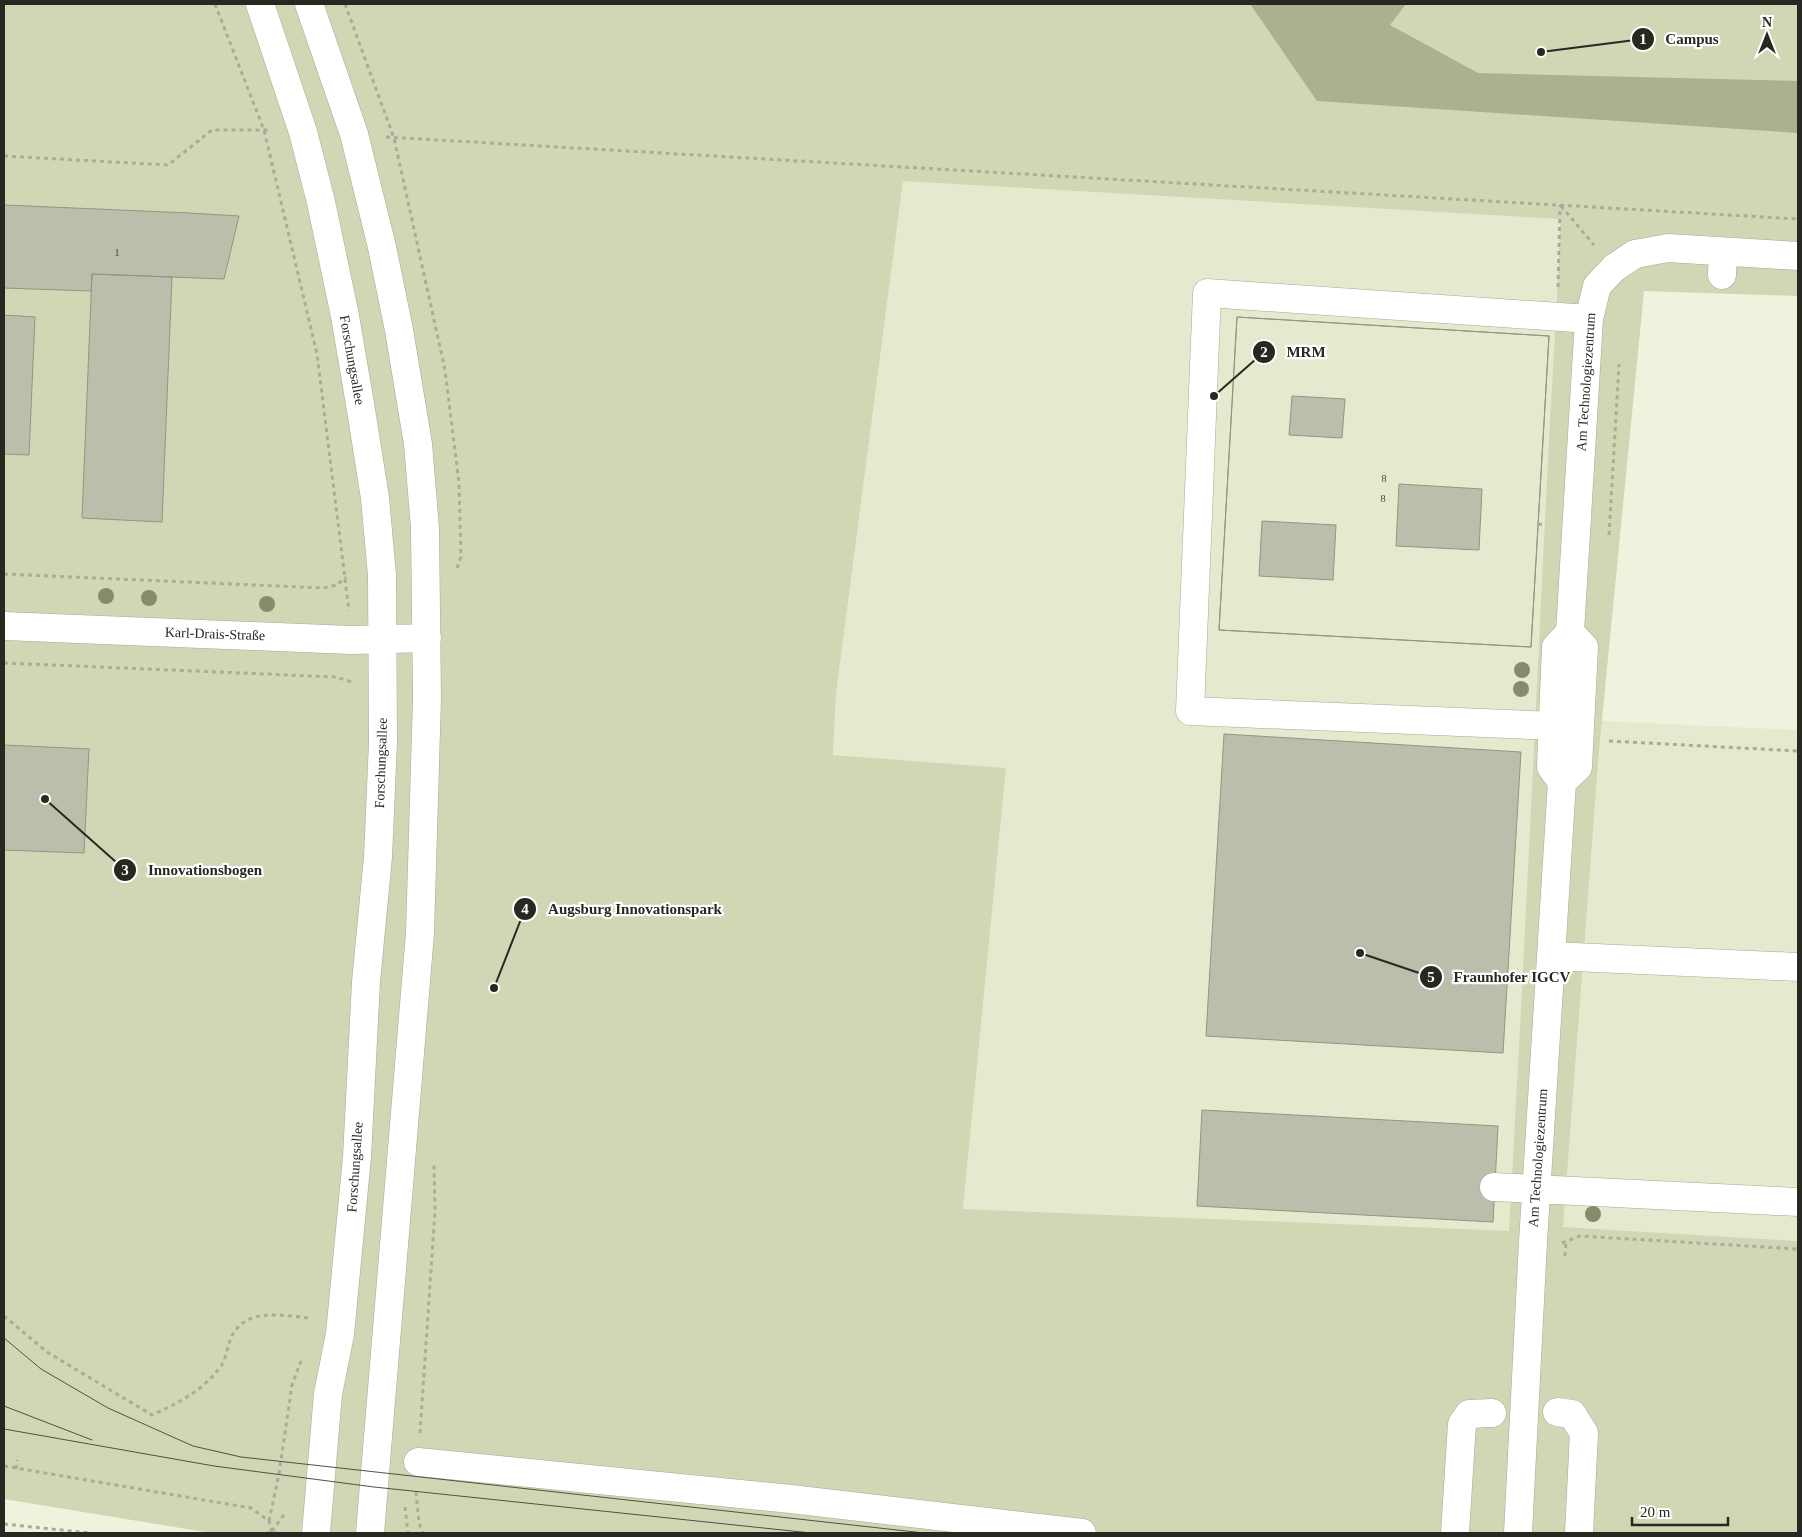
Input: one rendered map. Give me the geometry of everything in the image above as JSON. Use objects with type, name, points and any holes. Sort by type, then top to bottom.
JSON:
[{"type":"street","name":"Forschungsallee","points":[[260,4],[303,132],[321,202],[345,316],[361,410],[375,498],[382,575],[383,742],[378,857],[366,982],[357,1157],[340,1334],[328,1394],[316,1533]]},
{"type":"street","points":[[309,4],[354,134],[399,330],[418,444],[425,528],[427,638],[420,933],[370,1533]]},
{"type":"street","name":"Am Technologiezentrum","points":[[1518,1533],[1533,1242],[1562,782],[1551,767],[1556,647],[1570,632],[1589,319],[1596,286],[1614,268],[1635,254],[1668,248],[1723,264],[1798,256]]},
{"type":"street","points":[[1554,726],[1190,711],[1207,293],[1589,319]]},
{"type":"street","name":"Karl-Drais-Straße","points":[[4,626],[351,640],[427,638]]},
{"type":"street","points":[[1562,782],[1578,767],[1581,727],[1584,647],[1570,632]]},
{"type":"street","points":[[1551,956],[1798,967]]},
{"type":"street","points":[[1494,1187],[1798,1202]]},
{"type":"street","points":[[1557,1412],[1572,1414],[1584,1433],[1579,1533]]},
{"type":"street","points":[[1455,1533],[1462,1424],[1469,1414],[1492,1413]]},
{"type":"street","points":[[418,1462],[791,1499],[1082,1533]]},
{"type":"path","points":[[216,4],[264,130],[317,354],[346,577],[354,689]]},
{"type":"path","points":[[4,156],[168,165],[212,130],[303,132]]},
{"type":"path","points":[[354,134],[414,140],[1798,219]]},
{"type":"path","points":[[1560,206],[1614,268]]},
{"type":"path","points":[[1609,539],[1618,408],[1619,361]]},
{"type":"path","points":[[1538,524],[1545,525]]},
{"type":"path","points":[[4,574],[323,588],[337,586],[346,577]]},
{"type":"path","points":[[4,663],[336,677],[352,682]]},
{"type":"path","points":[[1581,727],[1596,727],[1600,740],[1798,751]]},
{"type":"path","points":[[1533,1242],[1566,1243],[1580,1236],[1798,1249]]},
{"type":"path","points":[[309,1327],[312,1308]]},
{"type":"path","points":[[4,1316],[48,1352],[152,1415],[192,1395],[211,1378],[222,1365],[236,1327],[247,1320],[261,1315],[310,1318]]},
{"type":"path","points":[[272,1533],[269,1521],[279,1474],[292,1385],[302,1358]]},
{"type":"path","points":[[16,1468],[17,1460]]},
{"type":"path","points":[[4,1466],[251,1508],[269,1521]]},
{"type":"path","points":[[4,1524],[90,1533]]},
{"type":"path","points":[[266,1533],[282,1533]]},
{"type":"shaded area","points":[[4,4],[1798,4],[1798,296],[1644,291],[1600,740],[1563,1227],[1798,1241],[1798,1533],[211,1533],[4,1499]],"holes":[[[903,181],[1560,219],[1509,1231],[963,1209],[1006,768],[833,755],[836,694]]]},
{"type":"shaded area","points":[[1250,4],[1406,4],[1390,25],[1478,73],[1798,81],[1798,133],[1317,101]]},
{"type":"shaded area","points":[[903,181],[1560,219],[1537,725],[1509,1232],[963,1209],[1006,768],[833,755],[836,694]]},
{"type":"shaded area","points":[[1602,721],[1798,730],[1798,1241],[1563,1227]]},
{"type":"building","points":[[4,205],[239,216],[224,279],[92,274],[91,291],[4,288]]},
{"type":"building","points":[[92,274],[172,277],[162,522],[82,518]]},
{"type":"building","points":[[4,315],[35,317],[29,455],[4,454]]},
{"type":"building","points":[[1237,317],[1549,336],[1531,647],[1219,630]],"holes":[[[1292,396],[1345,399],[1342,438],[1289,435]],[[1399,484],[1482,489],[1479,550],[1396,546]],[[1262,521],[1336,525],[1333,580],[1259,576]]]},
{"type":"building","points":[[1237,317],[1549,336],[1531,647],[1219,630]]},
{"type":"building","points":[[1224,734],[1521,752],[1503,1053],[1206,1036]]},
{"type":"building","points":[[4,745],[89,749],[84,853],[4,850]]},
{"type":"building","points":[[1202,1110],[1498,1126],[1493,1222],[1197,1206]]},
{"type":"tram line","points":[[4,1338],[41,1369],[108,1408],[193,1446],[241,1457],[924,1533]]},
{"type":"tram line","points":[[4,1406],[92,1440]]},
{"type":"tram line","points":[[4,1429],[214,1466],[374,1487],[811,1533]]},
{"type":"place","name":"Campus","points":[[1541,52]]},
{"type":"place","name":"MRM","points":[[1214,396]]},
{"type":"place","name":"Innovationsbogen","points":[[45,799]]},
{"type":"place","name":"Fraunhofer IGCV","points":[[1360,953]]},
{"type":"place","name":"Augsburg Innovationspark","points":[[494,988]]}]
